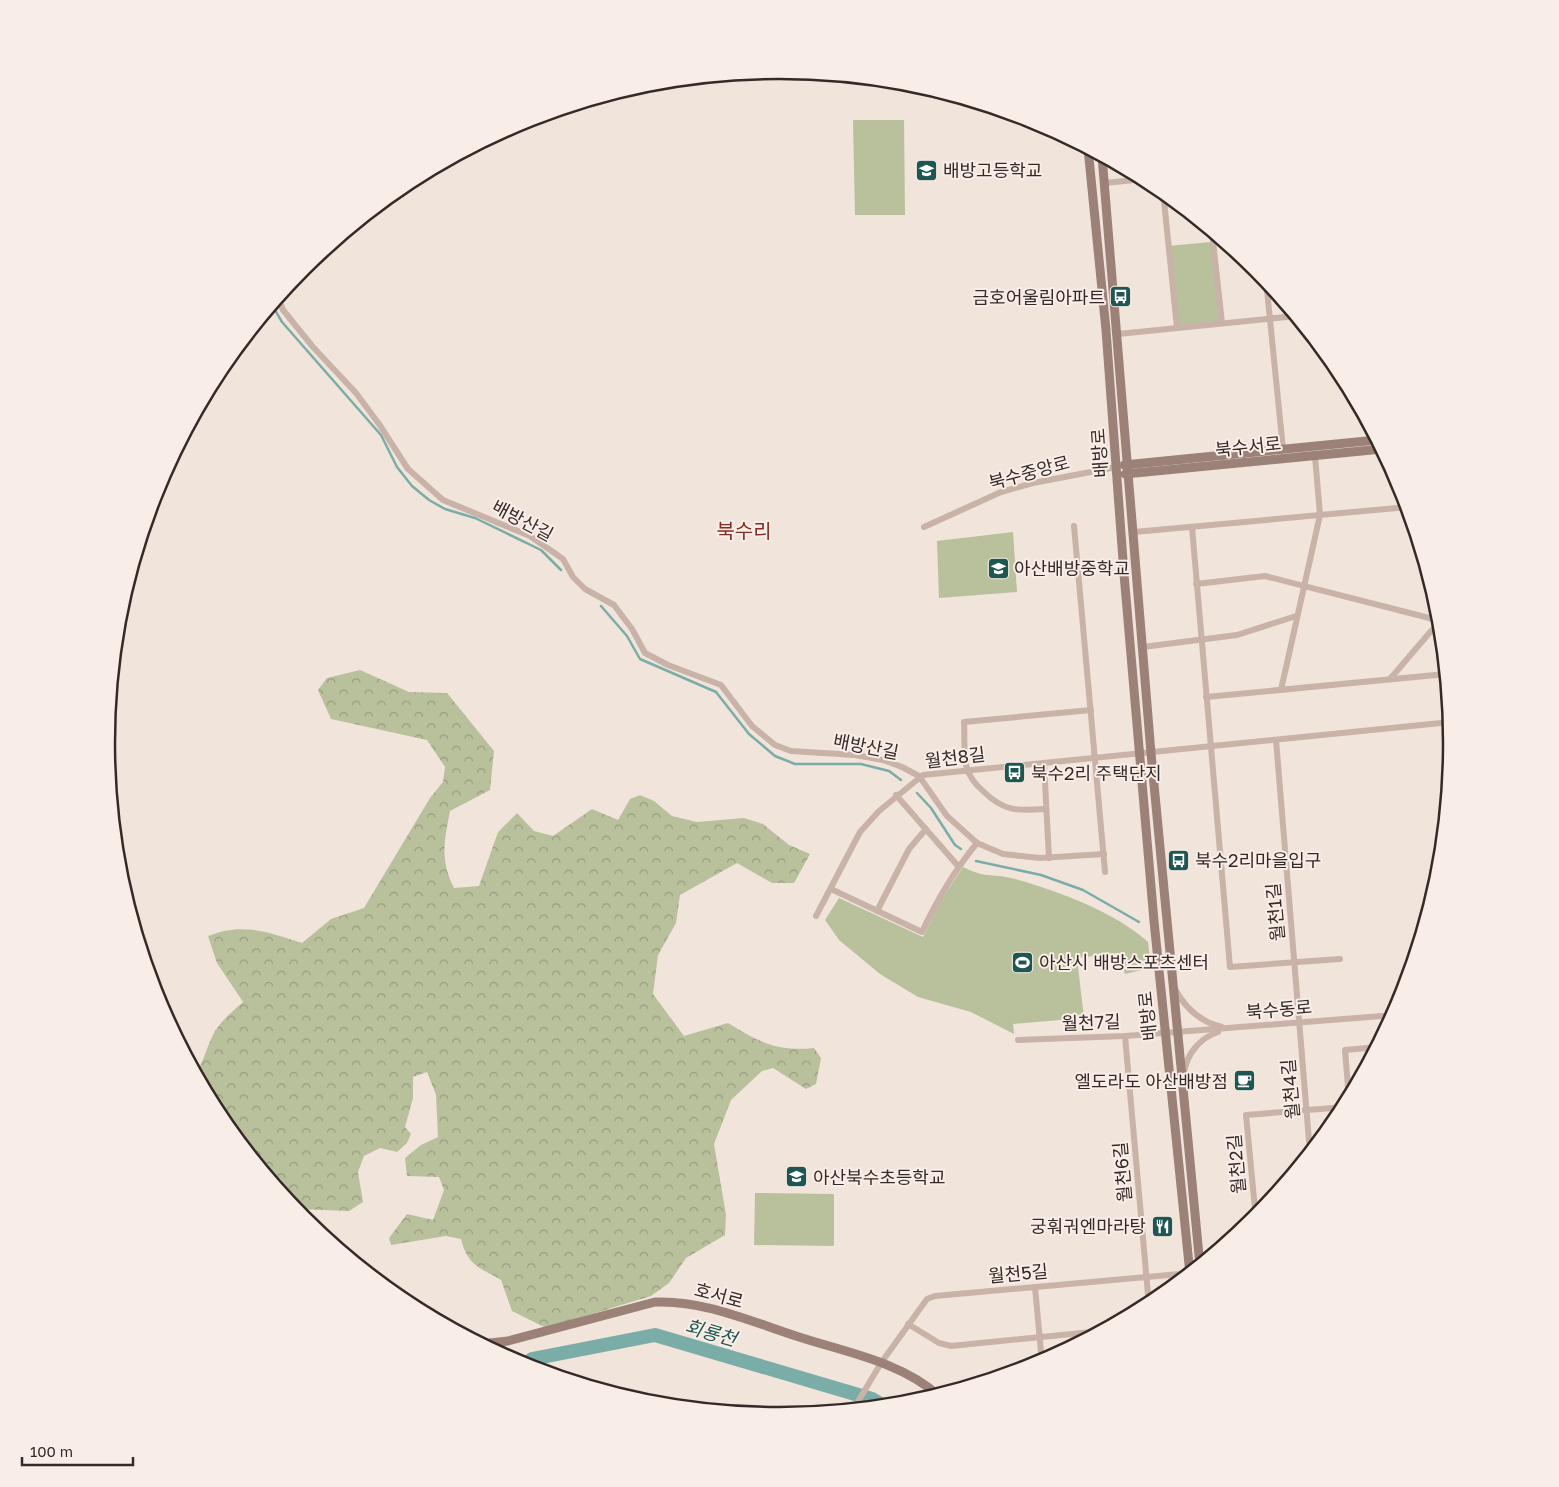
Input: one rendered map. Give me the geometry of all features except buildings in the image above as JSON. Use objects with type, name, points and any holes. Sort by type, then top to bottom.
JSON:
[{"type":"street","name":"배방로","points":[[1089,155],[1106,330],[1140,755],[1189,1267]]},
{"type":"street","name":"배방로","points":[[1103,163],[1151,753],[1176,1032],[1199,1258]]},
{"type":"street","points":[[1105,183],[1132,180]]},
{"type":"street","points":[[1164,202],[1177,328]]},
{"type":"street","points":[[1213,240],[1222,323]]},
{"type":"street","points":[[1267,292],[1283,449]]},
{"type":"street","name":"배방산길","points":[[280,305],[282,310],[368,408],[408,469],[443,500],[530,536],[563,559],[573,576],[585,589],[614,605],[632,629],[645,653],[668,665],[721,685],[752,726],[775,745],[791,751],[855,755],[883,760],[919,776]]},
{"type":"street","points":[[1118,334],[1289,317]]},
{"type":"street","name":"북수서로","points":[[1129,469],[1283,449],[1371,441]]},
{"type":"street","name":"북수서로","points":[[1117,469],[1315,456],[1376,450]]},
{"type":"street","points":[[1281,690],[1320,515],[1315,456]]},
{"type":"street","name":"북수중앙로","points":[[924,527],[1001,492],[1033,483],[1117,469]]},
{"type":"street","points":[[1134,532],[1401,508]]},
{"type":"street","points":[[1074,526],[1105,872]]},
{"type":"street","points":[[1192,527],[1230,967],[1340,959]]},
{"type":"street","points":[[1196,584],[1265,576],[1432,620]]},
{"type":"street","points":[[1143,647],[1237,635],[1296,616]]},
{"type":"street","points":[[1390,680],[1434,629]]},
{"type":"street","points":[[1206,697],[1441,675]]},
{"type":"street","points":[[1046,809],[1021,811],[1006,808],[993,802],[978,786],[968,769],[964,722],[1091,710]]},
{"type":"street","points":[[1140,755],[1444,723]]},
{"type":"street","name":"월천1길","points":[[1276,740],[1300,1022]]},
{"type":"street","name":"월천8길","points":[[816,916],[860,832],[896,795],[919,776],[968,769],[1140,755]]},
{"type":"street","points":[[1044,763],[1049,858]]},
{"type":"street","points":[[919,776],[948,816],[977,843],[1003,854],[1049,858],[1104,854]]},
{"type":"street","points":[[896,795],[958,866]]},
{"type":"street","points":[[877,911],[909,848],[926,829]]},
{"type":"street","points":[[831,889],[922,932],[937,899],[958,866],[977,843]]},
{"type":"street","points":[[1172,981],[1188,1008],[1214,1025],[1228,1028]]},
{"type":"street","name":"북수동로","points":[[1166,1033],[1386,1016]]},
{"type":"street","name":"월천4길","points":[[1300,1022],[1309,1145]]},
{"type":"street","points":[[1182,1087],[1184,1069],[1190,1054],[1199,1043],[1211,1034],[1228,1028]]},
{"type":"street","name":"월천7길","points":[[1018,1040],[1166,1033]]},
{"type":"street","name":"월천6길","points":[[1125,1036],[1148,1296]]},
{"type":"street","points":[[1348,1087],[1345,1050],[1371,1048]]},
{"type":"street","name":"월천2길","points":[[1255,1208],[1246,1115],[1335,1108]]},
{"type":"street","name":"월천5길","points":[[857,1404],[881,1363],[922,1304],[935,1296],[1180,1274]]},
{"type":"street","points":[[1035,1287],[1041,1355]]},
{"type":"street","name":"호서로","points":[[491,1342],[525,1337],[655,1302],[675,1301],[748,1319],[881,1363],[926,1384],[933,1390]]},
{"type":"street","points":[[908,1324],[939,1343],[951,1346],[1088,1332]]},
{"type":"green space","points":[[853,120],[904,120],[905,215],[855,215]]},
{"type":"green space","points":[[1211,242],[1220,325],[1177,330],[1168,246]]},
{"type":"green space","points":[[1013,532],[1017,592],[939,598],[937,541]]},
{"type":"green space","points":[[360,670],[409,692],[447,693],[494,751],[490,790],[450,811],[444,851],[447,869],[454,888],[479,886],[498,832],[517,813],[534,831],[553,836],[592,809],[618,820],[630,799],[640,795],[654,801],[672,816],[697,822],[744,818],[763,824],[789,845],[810,854],[794,883],[772,883],[737,863],[680,895],[676,923],[658,955],[653,994],[684,1036],[728,1023],[759,1040],[779,1047],[814,1048],[821,1058],[816,1084],[806,1089],[773,1068],[762,1071],[731,1100],[714,1144],[726,1215],[725,1235],[686,1258],[669,1283],[651,1296],[546,1328],[512,1311],[501,1280],[475,1265],[467,1255],[461,1239],[446,1236],[391,1245],[389,1238],[407,1214],[433,1220],[444,1190],[439,1177],[407,1176],[405,1158],[421,1145],[438,1137],[436,1095],[427,1072],[413,1077],[413,1098],[405,1127],[411,1134],[407,1143],[397,1152],[380,1148],[364,1156],[358,1172],[363,1202],[349,1211],[305,1209],[252,1148],[227,1113],[199,1067],[218,1027],[243,1002],[217,963],[208,936],[220,932],[244,929],[266,932],[302,943],[331,919],[364,908],[430,798],[443,782],[445,767],[427,740],[331,719],[318,690],[327,678]]},
{"type":"green space","points":[[963,867],[978,873],[1008,877],[1032,884],[1067,896],[1103,912],[1135,931],[1148,942],[1151,968],[1125,974],[1118,953],[1077,958],[1084,1018],[1013,1024],[1014,1034],[971,1012],[918,997],[880,974],[839,940],[825,920],[839,898],[923,937],[940,902]]},
{"type":"green space","points":[[755,1193],[834,1194],[834,1246],[754,1245]]},
{"type":"waterway","points":[[275,311],[282,322],[381,435],[397,467],[412,486],[429,500],[445,509],[475,518],[541,550],[561,570]]},
{"type":"waterway","points":[[601,606],[627,636],[640,659],[716,692],[749,734],[775,756],[795,764],[861,764],[889,771],[901,780]]},
{"type":"waterway","points":[[917,793],[931,808],[955,845],[961,849]]},
{"type":"waterway","points":[[976,861],[1041,875],[1083,890],[1139,922]]},
{"type":"waterway","name":"회룡천","points":[[531,1360],[655,1335],[876,1401]]},
{"type":"place","name":"배방고등학교","points":[[927,170]]},
{"type":"place","name":"금호어울림아파트","points":[[1121,297]]},
{"type":"place","name":"아산배방중학교","points":[[998,568]]},
{"type":"place","name":"북수2리 주택단지","points":[[1015,773]]},
{"type":"place","name":"북수2리마을입구","points":[[1179,860]]},
{"type":"place","name":"아산시 배방스포츠센터","points":[[1023,962]]},
{"type":"place","name":"엘도라도 아산배방점","points":[[1244,1081]]},
{"type":"place","name":"아산북수초등학교","points":[[797,1177]]},
{"type":"place","name":"궁훠궈엔마라탕","points":[[1162,1226]]},
{"type":"district","name":"북수리","points":[[744,530]]}]
